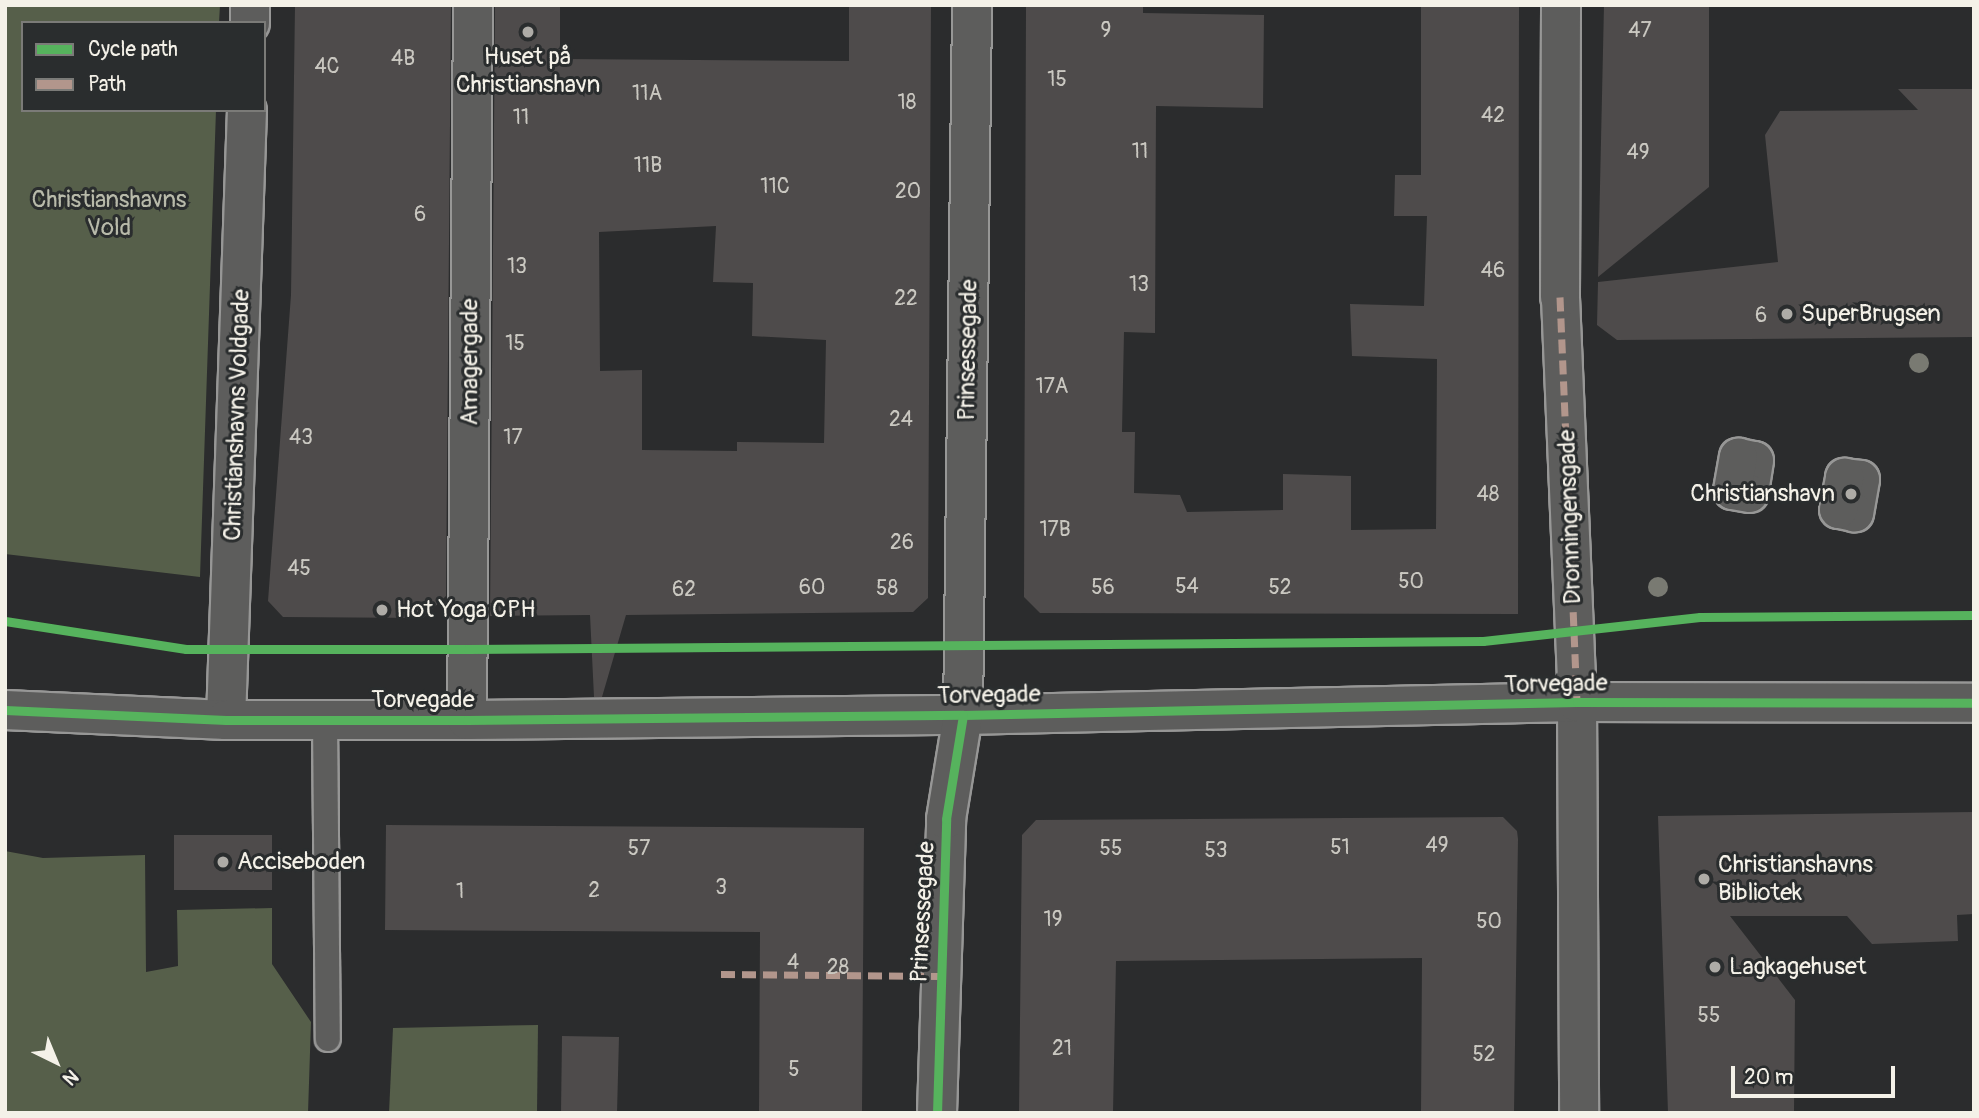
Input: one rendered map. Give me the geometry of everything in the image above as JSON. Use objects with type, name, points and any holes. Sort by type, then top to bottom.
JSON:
[{"type":"street","name":"Amagergade","points":[[467,720],[473,5]]},
{"type":"street","name":"Prinsessegade","points":[[937,1113],[947,819],[963,715],[972,5]]},
{"type":"street","name":"Dronningensgade","points":[[1561,5],[1560,297],[1577,702],[1579,1113]]},
{"type":"street","name":"Christianshavns Voldgade","points":[[226,720],[247,112]]},
{"type":"street","name":"Torvegade","points":[[5,710],[226,720],[467,720],[963,715],[1577,702],[1974,703]]},
{"type":"lane","points":[[325,719],[328,1040]]},
{"type":"green space","name":"Christianshavns Vold","points":[[5,5],[220,5],[219,21],[21,21],[21,112],[216,112],[200,577],[5,554]]},
{"type":"green space","points":[[5,851],[43,858],[145,855],[146,972],[178,966],[177,910],[272,908],[272,964],[311,1022],[308,1113],[5,1113]]},
{"type":"green space","points":[[538,1025],[537,1113],[389,1113],[393,1028]]},
{"type":"building","points":[[295,5],[451,5],[446,596],[423,618],[283,617],[268,601],[291,295]]},
{"type":"building","points":[[495,5],[560,5],[560,59],[849,61],[849,5],[931,5],[928,598],[913,612],[626,615],[602,697],[594,697],[590,615],[490,616]],"holes":[[[716,226],[713,282],[753,283],[752,336],[826,340],[824,443],[737,442],[737,451],[642,450],[642,370],[600,371],[599,232]]]},
{"type":"building","points":[[1026,5],[1143,5],[1143,13],[1264,15],[1263,108],[1156,106],[1155,333],[1124,332],[1122,432],[1135,432],[1134,493],[1180,495],[1187,512],[1283,510],[1283,474],[1351,476],[1351,530],[1436,529],[1437,359],[1352,356],[1350,304],[1424,306],[1427,216],[1394,216],[1395,175],[1421,175],[1421,5],[1519,5],[1518,614],[1040,613],[1024,597]]},
{"type":"building","points":[[1604,5],[1709,5],[1709,187],[1598,277]]},
{"type":"building","points":[[1898,89],[1974,89],[1974,337],[1617,340],[1597,325],[1598,282],[1778,262],[1765,135],[1780,111],[1918,110]]},
{"type":"building","name":"Lagkagehuset","points":[[1974,812],[1974,914],[1957,915],[1958,941],[1872,944],[1847,916],[1730,916],[1795,1000],[1794,1113],[1668,1113],[1658,816]]},
{"type":"building","points":[[1503,817],[1517,831],[1518,839],[1514,1113],[1421,1113],[1422,958],[1116,961],[1113,1113],[1019,1113],[1022,835],[1036,820]]},
{"type":"building","points":[[386,825],[864,828],[862,1113],[759,1113],[760,932],[385,930]]},
{"type":"building","name":"Acciseboden","points":[[174,835],[272,835],[272,890],[174,890]]},
{"type":"building","points":[[562,1036],[619,1037],[617,1113],[561,1113]]},
{"type":"marked path","points":[[1560,297],[1577,702]]},
{"type":"marked path","points":[[721,974],[939,976]]},
{"type":"cycle path","points":[[5,621],[186,649],[468,649],[1483,641],[1700,617],[1974,615]]},
{"type":"cycle path","points":[[5,710],[226,720],[467,720],[963,715],[1577,702],[1974,703]]},
{"type":"cycle path","points":[[937,1113],[946,819],[963,715]]},
{"type":"place","name":"Huset på Christianshavn","points":[[528,32]]},
{"type":"place","name":"SuperBrugsen","points":[[1787,314]]},
{"type":"place","name":"Christianshavn","points":[[1851,494]]},
{"type":"place","name":"Hot Yoga CPH","points":[[382,610]]},
{"type":"place","name":"Acciseboden","points":[[223,862]]},
{"type":"place","name":"Christianshavns Bibliotek","points":[[1704,879]]},
{"type":"place","name":"Lagkagehuset","points":[[1715,967]]}]
